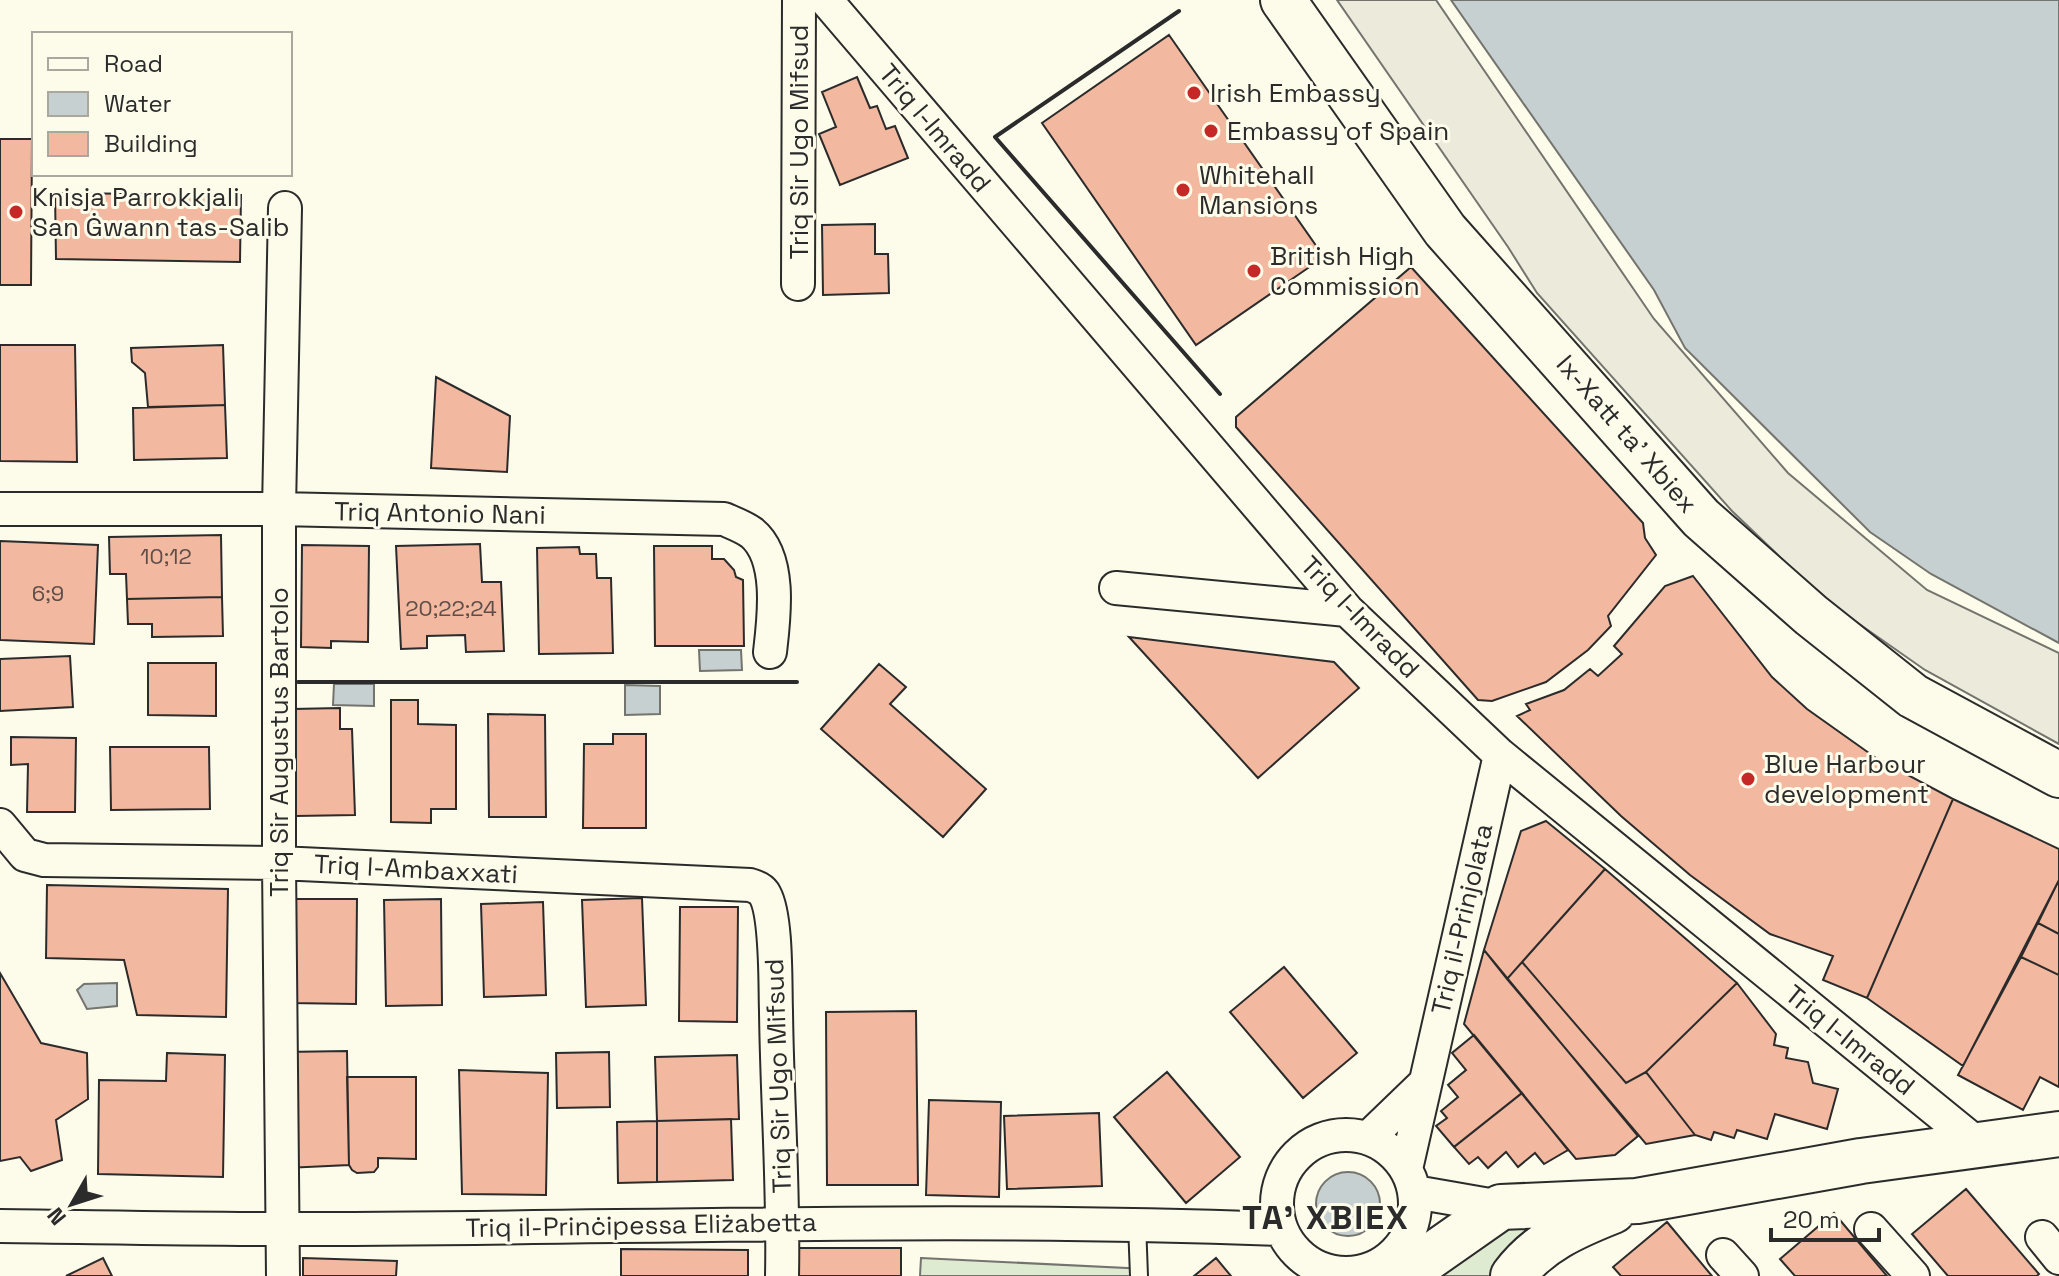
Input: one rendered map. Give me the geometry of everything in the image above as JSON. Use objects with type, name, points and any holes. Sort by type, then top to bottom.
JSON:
[{"type":"main road","name":"Ix-Xatt ta' Xbiex","points":[[1279,3],[1445,230],[1701,518],[1811,615],[1913,696],[2059,775]]},
{"type":"main road","points":[[1391,1276],[1421,1263],[1501,1207],[1637,1201],[1861,1161],[2059,1134]]},
{"type":"main road","points":[[1513,1276],[1531,1256],[1566,1230],[1637,1201]]},
{"type":"street","name":"Triq Sir Ugo Mifsud","points":[[798,284],[799,0]]},
{"type":"street","name":"Triq l-Imradd","points":[[826,0],[1347,610],[1500,755],[1980,1146]]},
{"type":"street","name":"Triq Sir Augustus Bartolo","points":[[283,1276],[279,509],[285,208]]},
{"type":"street","name":"Triq Antonio Nani","points":[[0,509],[279,509],[724,519],[752,533],[768,554],[775,607],[770,652]]},
{"type":"street","points":[[1116,588],[1347,610]]},
{"type":"street","name":"Triq il-Prinjolata","points":[[1410,1181],[1424,1084],[1500,755]]},
{"type":"street","name":"Triq l-Ambaxxati","points":[[0,825],[25,855],[44,860],[279,863],[750,885]]},
{"type":"street","name":"Triq Sir Ugo Mifsud","points":[[750,885],[759,888],[765,896],[770,912],[776,988],[782,1276]]},
{"type":"street","points":[[1368,1138],[1424,1084]]},
{"type":"street","points":[[1346,1134],[1368,1138],[1397,1156],[1410,1181],[1416,1213],[1410,1233],[1398,1251],[1382,1264],[1363,1271],[1322,1272],[1291,1245],[1281,1229],[1277,1207],[1279,1186],[1288,1166],[1303,1149],[1323,1138],[1346,1134]]},
{"type":"street","points":[[1410,1181],[1501,1207]]},
{"type":"street","name":"Triq il-Prinċipessa Eliżabetta","points":[[0,1226],[284,1229],[783,1223],[1137,1223],[1281,1229]]},
{"type":"street","points":[[1871,1229],[1913,1276]]},
{"type":"lane","points":[[1137,1223],[1139,1276]]},
{"type":"green space","points":[[1565,1213],[1500,1276],[1421,1276],[1485,1236]]},
{"type":"green space","points":[[921,1258],[1147,1269],[1147,1276],[920,1276]]},
{"type":"shaded area","points":[[1337,0],[1436,0],[1654,319],[1788,473],[1927,590],[2059,653],[2059,744],[1925,670],[1825,600],[1732,511],[1537,293]]},
{"type":"water","points":[[1451,0],[2059,0],[2059,643],[1931,574],[1870,532],[1685,348],[1654,290]]},
{"type":"water","points":[[699,650],[741,650],[742,670],[700,671]]},
{"type":"water","points":[[334,684],[374,684],[374,706],[333,705]]},
{"type":"water","points":[[625,685],[660,686],[660,714],[625,715]]},
{"type":"water","points":[[117,983],[117,1006],[87,1009],[77,990],[84,984]]},
{"type":"water","points":[[1342,1172],[1354,1172],[1371,1181],[1378,1192],[1378,1216],[1371,1227],[1354,1236],[1342,1236],[1330,1231],[1321,1222],[1316,1210],[1316,1198],[1321,1186],[1330,1177]]},
{"type":"building","name":"Whitehall Mansions","points":[[1169,35],[1324,257],[1196,345],[1042,123]]},
{"type":"building","points":[[857,77],[870,108],[877,106],[886,129],[895,126],[908,158],[840,185],[819,134],[836,127],[822,92]]},
{"type":"building","name":"Knisja Parrokkjali San Ġwann tas-Salib","points":[[0,139],[32,139],[31,285],[0,285]]},
{"type":"building","points":[[55,193],[241,195],[240,262],[56,259]]},
{"type":"building","points":[[875,224],[875,254],[888,254],[889,293],[823,295],[822,225]]},
{"type":"building","points":[[1411,267],[1643,523],[1645,538],[1656,555],[1608,616],[1611,626],[1588,650],[1546,682],[1492,701],[1478,700],[1236,427],[1236,417]]},
{"type":"building","points":[[0,345],[75,345],[77,462],[0,461]]},
{"type":"building","points":[[223,345],[225,405],[148,407],[145,373],[132,362],[131,348]]},
{"type":"building","points":[[436,377],[510,416],[507,472],[431,468]]},
{"type":"building","points":[[225,405],[227,458],[134,460],[133,408]]},
{"type":"building","points":[[221,535],[222,597],[127,599],[126,574],[110,574],[109,537]]},
{"type":"building","points":[[0,541],[98,545],[94,644],[0,640]]},
{"type":"building","points":[[480,544],[482,582],[501,582],[504,651],[466,652],[465,635],[427,636],[427,648],[401,649],[396,546]]},
{"type":"building","points":[[302,545],[369,546],[368,642],[331,641],[331,648],[301,647]]},
{"type":"building","points":[[654,546],[712,546],[712,559],[724,559],[736,577],[743,580],[744,646],[655,646]]},
{"type":"building","points":[[579,547],[580,554],[596,554],[597,578],[611,578],[613,653],[539,654],[537,548]]},
{"type":"building","name":"Blue Harbour development","points":[[1693,576],[1772,677],[1807,709],[1876,758],[1953,799],[1867,998],[1823,980],[1833,956],[1770,934],[1690,875],[1621,816],[1517,716],[1530,710],[1526,704],[1564,690],[1590,669],[1598,676],[1622,654],[1614,646],[1665,586]]},
{"type":"building","points":[[222,597],[223,636],[152,637],[152,624],[128,624],[127,599]]},
{"type":"building","points":[[1129,637],[1334,662],[1359,688],[1258,778]]},
{"type":"building","points":[[70,656],[73,707],[0,711],[0,659]]},
{"type":"building","points":[[148,663],[216,663],[216,716],[148,715]]},
{"type":"building","points":[[879,664],[906,687],[890,704],[986,789],[943,837],[821,729]]},
{"type":"building","points":[[391,700],[418,700],[418,724],[456,725],[456,809],[431,809],[431,823],[391,822]]},
{"type":"building","points":[[340,708],[340,729],[352,729],[355,815],[296,816],[293,709]]},
{"type":"building","points":[[488,714],[545,715],[546,817],[489,817]]},
{"type":"building","points":[[613,734],[646,734],[646,828],[583,828],[584,744],[613,744]]},
{"type":"building","points":[[11,737],[76,738],[75,812],[27,812],[28,764],[11,765]]},
{"type":"building","points":[[110,747],[209,747],[210,809],[111,810]]},
{"type":"building","points":[[1953,799],[2059,849],[2059,880],[1963,1066],[1867,998]]},
{"type":"building","points":[[1546,821],[1605,869],[1507,979],[1484,950],[1521,831]]},
{"type":"building","points":[[1605,869],[1737,983],[1646,1072],[1626,1083],[1522,962]]},
{"type":"building","points":[[2059,880],[2059,934],[2038,923]]},
{"type":"building","points":[[2059,880],[2059,975],[2021,957]]},
{"type":"building","points":[[47,885],[228,889],[226,1017],[137,1015],[124,960],[46,958]]},
{"type":"building","points":[[642,898],[646,1005],[586,1007],[582,900]]},
{"type":"building","points":[[290,899],[357,899],[356,1004],[289,1003]]},
{"type":"building","points":[[441,899],[442,1005],[386,1006],[384,900]]},
{"type":"building","points":[[543,902],[546,995],[484,997],[481,904]]},
{"type":"building","points":[[680,907],[738,907],[737,1022],[679,1021]]},
{"type":"building","points":[[1484,950],[1638,1136],[1615,1155],[1576,1159],[1464,1024]]},
{"type":"building","points":[[2021,957],[2059,975],[2059,1087],[2040,1077],[2023,1110],[1958,1075]]},
{"type":"building","points":[[1522,962],[1626,1083],[1646,1072],[1695,1135],[1646,1144],[1507,979]]},
{"type":"building","points":[[1284,967],[1357,1053],[1303,1098],[1230,1012]]},
{"type":"building","points":[[0,973],[41,1043],[87,1053],[88,1099],[56,1120],[62,1160],[31,1171],[20,1157],[0,1161]]},
{"type":"building","points":[[1737,983],[1776,1034],[1774,1045],[1788,1048],[1786,1058],[1808,1062],[1813,1083],[1838,1089],[1827,1129],[1775,1114],[1767,1139],[1737,1130],[1734,1138],[1714,1132],[1711,1140],[1695,1135],[1646,1072]]},
{"type":"building","points":[[916,1011],[918,1185],[827,1185],[826,1012]]},
{"type":"building","points":[[1474,1035],[1522,1093],[1454,1147],[1436,1126],[1447,1118],[1441,1111],[1458,1097],[1448,1085],[1466,1070],[1452,1053]]},
{"type":"building","points":[[347,1051],[349,1165],[286,1168],[284,1052]]},
{"type":"building","points":[[609,1052],[610,1107],[557,1108],[556,1053]]},
{"type":"building","points":[[167,1053],[225,1055],[223,1177],[98,1174],[99,1080],[166,1081]]},
{"type":"building","points":[[737,1055],[739,1119],[657,1121],[655,1057]]},
{"type":"building","points":[[459,1070],[548,1073],[546,1195],[462,1194]]},
{"type":"building","points":[[1167,1072],[1240,1157],[1186,1203],[1114,1117]]},
{"type":"building","points":[[347,1077],[416,1077],[416,1159],[378,1158],[378,1167],[374,1172],[357,1173],[352,1170],[349,1165]]},
{"type":"building","points":[[1522,1093],[1568,1150],[1544,1164],[1535,1153],[1518,1167],[1506,1152],[1488,1168],[1478,1157],[1469,1164],[1454,1147]]},
{"type":"building","points":[[929,1100],[1001,1102],[999,1197],[926,1195]]},
{"type":"building","points":[[1099,1113],[1102,1186],[1007,1189],[1004,1116]]},
{"type":"building","points":[[731,1119],[733,1180],[657,1182],[657,1121]]},
{"type":"building","points":[[657,1121],[657,1182],[618,1183],[617,1122]]},
{"type":"building","points":[[1966,1189],[2039,1274],[2037,1276],[1948,1276],[1912,1234]]},
{"type":"building","points":[[1834,1213],[1887,1276],[1795,1276],[1780,1259]]},
{"type":"building","points":[[1667,1222],[1712,1276],[1621,1276],[1613,1267]]},
{"type":"building","points":[[796,1248],[901,1248],[901,1276],[796,1276]]},
{"type":"building","points":[[621,1249],[748,1250],[748,1276],[621,1276]]},
{"type":"building","points":[[103,1258],[112,1276],[66,1276]]},
{"type":"building","points":[[303,1258],[397,1261],[396,1276],[303,1276]]},
{"type":"building","points":[[1216,1258],[1231,1276],[1194,1276]]},
{"type":"wall","points":[[1179,11],[995,137],[1220,394]]},
{"type":"wall","points":[[298,682],[797,682]]},
{"type":"place","name":"Irish Embassy","points":[[1194,93]]},
{"type":"place","name":"Embassy of Spain","points":[[1211,131]]},
{"type":"place","name":"Whitehall Mansions","points":[[1183,190]]},
{"type":"place","name":"Knisja Parrokkjali San Ġwann tas-Salib","points":[[16,212]]},
{"type":"place","name":"British High Commission","points":[[1254,271]]},
{"type":"place","name":"Blue Harbour development","points":[[1748,779]]},
{"type":"district","name":"TA' XBIEX","points":[[1326,1217]]}]
